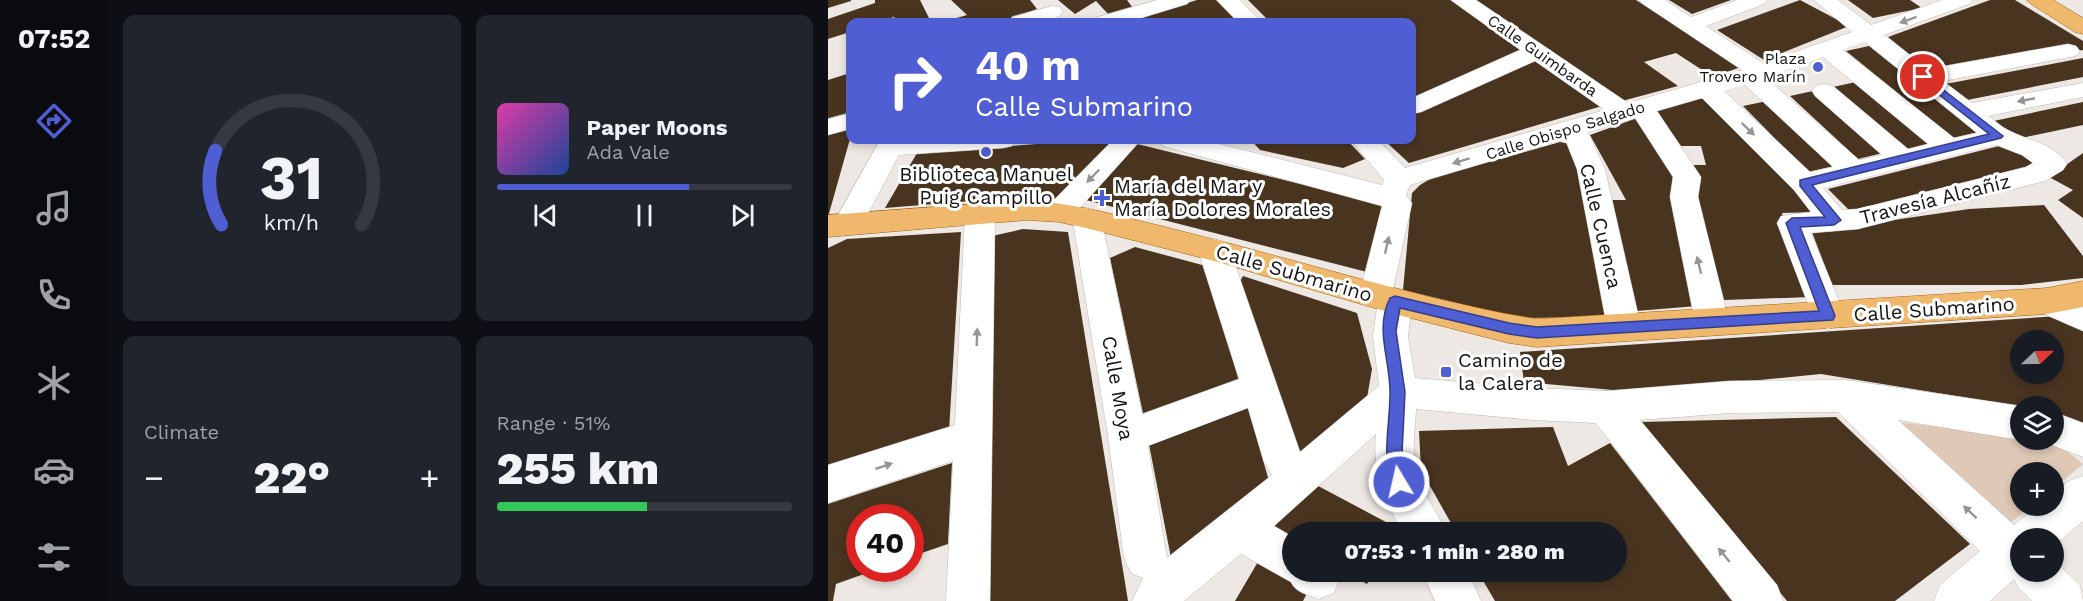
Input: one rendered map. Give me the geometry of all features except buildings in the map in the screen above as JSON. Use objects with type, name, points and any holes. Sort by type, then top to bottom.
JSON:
[{"type":"main road","points":[[2038,0],[2082,24]]},
{"type":"main road","name":"Calle Submarino","points":[[834,226],[1027,210],[1073,215],[1214,250],[1385,299],[1530,332],[2048,302],[2083,294]]},
{"type":"street","points":[[1115,18],[1144,5],[1180,0]]},
{"type":"street","points":[[1228,0],[1246,18]]},
{"type":"street","name":"Calle Guimbarda","points":[[1462,0],[1538,51],[1632,109],[1687,177],[1684,197],[1712,322]]},
{"type":"street","points":[[1650,0],[1689,25],[1755,74],[1854,171]]},
{"type":"street","points":[[1689,25],[1757,0]]},
{"type":"street","points":[[1825,0],[1998,136]]},
{"type":"street","name":"Calle Obispo Salgado","points":[[1395,188],[1573,127],[1755,74],[1868,34],[1933,4],[1962,0]]},
{"type":"street","points":[[1032,18],[1051,12]]},
{"type":"street","points":[[1827,49],[1949,148]]},
{"type":"street","points":[[1416,105],[1538,51]]},
{"type":"street","points":[[1923,77],[2068,51]]},
{"type":"street","points":[[1706,88],[1804,183],[1834,220]]},
{"type":"street","points":[[1967,112],[2083,90]]},
{"type":"street","points":[[1824,91],[1903,159]]},
{"type":"street","points":[[828,127],[846,122]]},
{"type":"street","name":"Calle Cuenca","points":[[1573,127],[1591,169],[1624,327]]},
{"type":"street","points":[[1804,183],[1998,136]]},
{"type":"street","name":"Travesía Alcañíz","points":[[1828,316],[1792,223],[1858,219],[2036,174],[2052,164],[2032,149],[1998,136]]},
{"type":"street","points":[[834,226],[891,144]]},
{"type":"street","points":[[1073,215],[1125,144]]},
{"type":"street","points":[[1204,144],[1235,148],[1395,188]]},
{"type":"street","points":[[1367,144],[1395,188],[1397,203],[1385,299],[1398,392],[1396,469],[1399,482],[1420,522]]},
{"type":"street","points":[[968,601],[980,214]]},
{"type":"street","name":"Calle Moya","points":[[1073,215],[1127,436],[1146,558]]},
{"type":"street","points":[[1214,250],[1284,462]]},
{"type":"street","points":[[2048,302],[2083,318]]},
{"type":"street","points":[[1127,436],[1259,388]]},
{"type":"street","points":[[1154,601],[1160,592],[1239,529],[1398,392],[1533,404],[1606,406],[1730,397],[1846,396],[2010,421]]},
{"type":"street","points":[[1846,396],[2010,542]]},
{"type":"street","points":[[1606,406],[1761,601]]},
{"type":"street","points":[[2064,433],[2083,440]]},
{"type":"street","points":[[828,484],[974,437]]},
{"type":"street","points":[[2049,528],[2083,495]]},
{"type":"street","points":[[1239,529],[1282,555]]},
{"type":"street","points":[[1956,601],[2010,563]]},
{"type":"street","points":[[2047,582],[2064,601]]},
{"type":"shaded area","points":[[1897,422],[2010,435],[2010,450],[2064,449],[2083,464],[2064,480],[2064,462],[2010,462],[2010,516],[2019,516],[2006,526]]},
{"type":"place","name":"Plaza Trovero Marín","points":[[1818,67]]},
{"type":"place","name":"Biblioteca Manuel Puig Campillo","points":[[986,152]]},
{"type":"place","name":"María del Mar y María Dolores Morales","points":[[1102,198]]},
{"type":"place","name":"Camino de la Calera","points":[[1446,372]]},
{"type":"route","points":[[1399,482],[1394,453],[1398,392],[1389,331],[1395,301],[1509,329],[1537,333],[1828,316],[1792,223],[1834,220],[1804,183],[1998,136],[1923,77]]}]
